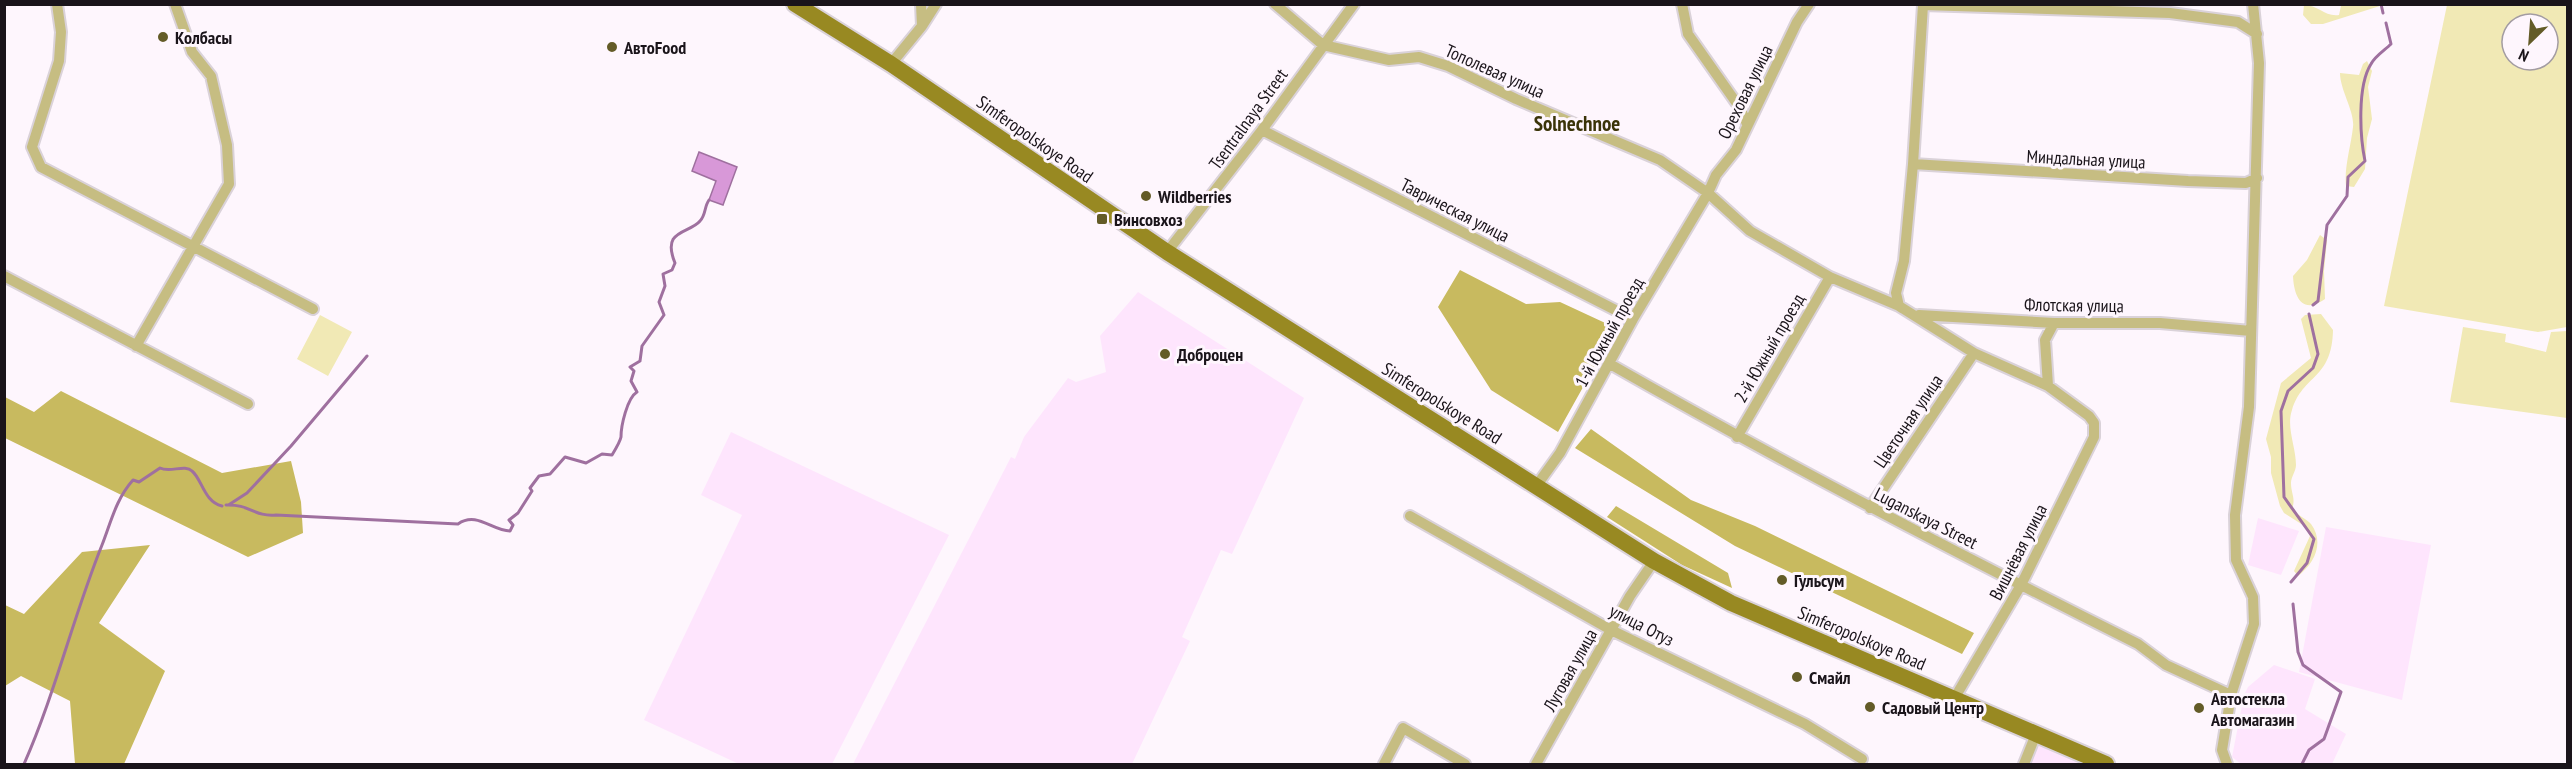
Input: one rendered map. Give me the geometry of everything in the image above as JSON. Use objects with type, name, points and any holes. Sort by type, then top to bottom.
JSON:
[{"type":"main road","name":"Simferopolskoye Road","points":[[795,4],[891,64],[1167,252],[1654,561],[1731,603],[2106,765]]},
{"type":"street","points":[[57,4],[61,32],[59,61],[32,147],[34,157],[41,167],[313,309]]},
{"type":"street","points":[[136,346],[230,184],[228,155],[211,76],[192,52],[176,4]]},
{"type":"street","points":[[921,4],[922,26]]},
{"type":"street","points":[[891,64],[922,26],[936,4]]},
{"type":"street","points":[[1275,4],[1323,45]]},
{"type":"street","name":"Tsentralnaya Street","points":[[1167,252],[1262,130],[1354,4]]},
{"type":"street","points":[[1682,4],[1688,34],[1740,108],[1747,123]]},
{"type":"street","name":"Ореховая улица","points":[[1708,193],[1716,175],[1736,150],[1797,22],[1809,4]]},
{"type":"street","points":[[2227,765],[2222,750],[2231,695],[2254,624],[2253,597],[2236,560],[2235,515],[2249,407],[2259,63],[2253,4]]},
{"type":"street","points":[[2054,322],[2045,340],[2048,386],[1974,353],[1899,306],[1896,293],[1904,261],[1923,5],[2170,13],[2238,22],[2257,34]]},
{"type":"street","name":"Тополевая улица","points":[[1323,45],[1389,60],[1419,57],[1448,66],[1516,99],[1660,160],[1708,193],[1750,231],[1830,277],[1899,306]]},
{"type":"street","name":"Таврическая улица","points":[[1262,130],[1633,319]]},
{"type":"street","name":"Миндальная улица","points":[[1913,164],[2188,181],[2246,183],[2257,178]]},
{"type":"street","name":"1-й Южный проезд","points":[[1537,485],[1560,453],[1633,319],[1708,193]]},
{"type":"street","points":[[4,276],[248,404]]},
{"type":"street","name":"2-й Южный проезд","points":[[1737,436],[1830,277]]},
{"type":"street","name":"Флотская улица","points":[[1899,306],[1923,317],[2160,323],[2251,331]]},
{"type":"street","name":"Цветочная улица","points":[[1870,508],[1974,353]]},
{"type":"street","name":"Luganskaya Street","points":[[1610,364],[1870,508],[2139,645],[2166,665],[2231,695]]},
{"type":"street","name":"Вишнёвая улица","points":[[1953,699],[2021,585],[2094,437],[2094,423],[2089,416],[2048,386]]},
{"type":"street","name":"улица Отуз","points":[[1410,516],[1611,630],[1805,724],[1862,759]]},
{"type":"street","name":"Луговая улица","points":[[1536,765],[1611,630],[1654,561]]},
{"type":"street","points":[[1384,765],[1403,728],[1465,765]]},
{"type":"street","points":[[2024,765],[2036,734]]},
{"type":"shaded area","points":[[2304,5],[2325,13],[2339,15],[2341,6],[2383,5],[2323,24],[2311,24],[2303,15]]},
{"type":"shaded area","points":[[2447,5],[2567,5],[2567,327],[2538,332],[2384,306]]},
{"type":"shaded area","points":[[2367,61],[2372,71],[2368,87],[2372,119],[2367,138],[2365,169],[2354,187],[2346,186],[2353,121],[2340,73],[2359,75],[2363,64]]},
{"type":"shaded area","points":[[699,152],[737,167],[723,205],[709,200],[716,181],[692,171]]},
{"type":"shaded area","points":[[2320,235],[2327,240],[2324,271],[2325,299],[2310,305],[2305,304],[2298,297],[2293,276],[2307,260]]},
{"type":"shaded area","points":[[1460,270],[1526,304],[1560,302],[1616,328],[1558,432],[1491,390],[1438,307]]},
{"type":"shaded area","points":[[1138,292],[1304,398],[1232,554],[1221,550],[1182,637],[1190,641],[1132,764],[853,764],[1011,457],[1015,459],[1024,437],[1068,378],[1076,382],[1106,372],[1100,336]]},
{"type":"shaded area","points":[[2321,314],[2333,330],[2328,359],[2297,398],[2290,417],[2296,465],[2291,483],[2292,509],[2311,524],[2317,538],[2316,553],[2313,559],[2298,576],[2294,571],[2310,536],[2306,527],[2284,513],[2280,506],[2271,473],[2271,457],[2266,439],[2281,383],[2311,358],[2301,319],[2305,315]]},
{"type":"shaded area","points":[[320,315],[352,332],[328,376],[297,359]]},
{"type":"shaded area","points":[[2463,327],[2506,334],[2505,342],[2546,352],[2551,332],[2567,331],[2567,418],[2450,402]]},
{"type":"shaded area","points":[[61,391],[222,473],[291,461],[301,502],[303,533],[248,557],[5,438],[5,397],[34,412]]},
{"type":"shaded area","points":[[1591,429],[1691,500],[1755,526],[1974,633],[1962,654],[1735,546],[1575,448]]},
{"type":"shaded area","points":[[731,432],[949,535],[832,764],[739,764],[644,720],[742,515],[701,495]]},
{"type":"shaded area","points":[[1616,506],[1728,573],[1732,588],[1682,565],[1607,517]]},
{"type":"shaded area","points":[[2258,518],[2299,531],[2281,575],[2248,565]]},
{"type":"shaded area","points":[[2326,527],[2431,545],[2402,700],[2299,672]]},
{"type":"shaded area","points":[[150,545],[99,623],[165,671],[124,764],[75,764],[70,701],[21,676],[5,686],[5,605],[24,614],[82,552]]},
{"type":"shaded area","points":[[2274,665],[2315,679],[2305,709],[2346,734],[2332,764],[2241,764],[2232,757],[2244,695],[2248,687]]},
{"type":"shaded area","points":[[2038,740],[2094,764],[2029,764]]},
{"type":"waterway","points":[[2381,4],[2383,13]]},
{"type":"waterway","points":[[2313,305],[2318,301],[2327,225],[2347,196],[2348,177],[2365,161],[2361,126],[2363,85],[2373,61],[2391,44],[2386,23]]},
{"type":"waterway","points":[[226,505],[241,506],[269,515],[458,524],[472,520],[510,531],[513,525],[509,520],[518,513],[532,491],[530,488],[539,476],[550,474],[565,457],[586,463],[602,454],[612,455],[620,439],[623,420],[630,400],[637,392],[631,381],[634,371],[630,367],[640,361],[642,346],[664,315],[659,302],[665,286],[663,274],[672,270],[675,263],[671,244],[678,234],[700,221],[709,200]]},
{"type":"waterway","points":[[2291,582],[2307,563],[2314,539],[2284,497],[2281,411],[2288,391],[2313,368],[2318,354],[2309,314]]},
{"type":"waterway","points":[[230,504],[247,493],[291,446],[367,356]]},
{"type":"waterway","points":[[24,764],[111,519],[127,487],[133,480],[139,482],[160,468],[168,470],[185,468],[192,471],[211,500],[222,506]]},
{"type":"waterway","points":[[2293,604],[2298,652],[2303,665],[2341,692],[2324,739],[2309,750],[2302,764]]},
{"type":"place","name":"Колбасы","points":[[163,37]]},
{"type":"place","name":"АвтоFood","points":[[612,47]]},
{"type":"place","name":"Wildberries","points":[[1146,196]]},
{"type":"place","name":"Винсовхоз","points":[[1102,219]]},
{"type":"place","name":"Доброцен","points":[[1165,354]]},
{"type":"place","name":"Гульсум","points":[[1782,580]]},
{"type":"place","name":"Смайл","points":[[1797,677]]},
{"type":"place","name":"Садовый Центр","points":[[1870,707]]},
{"type":"place","name":"Автостекла Автомагазин","points":[[2199,708]]},
{"type":"district","name":"Solnechnoe","points":[[1577,123]]}]
